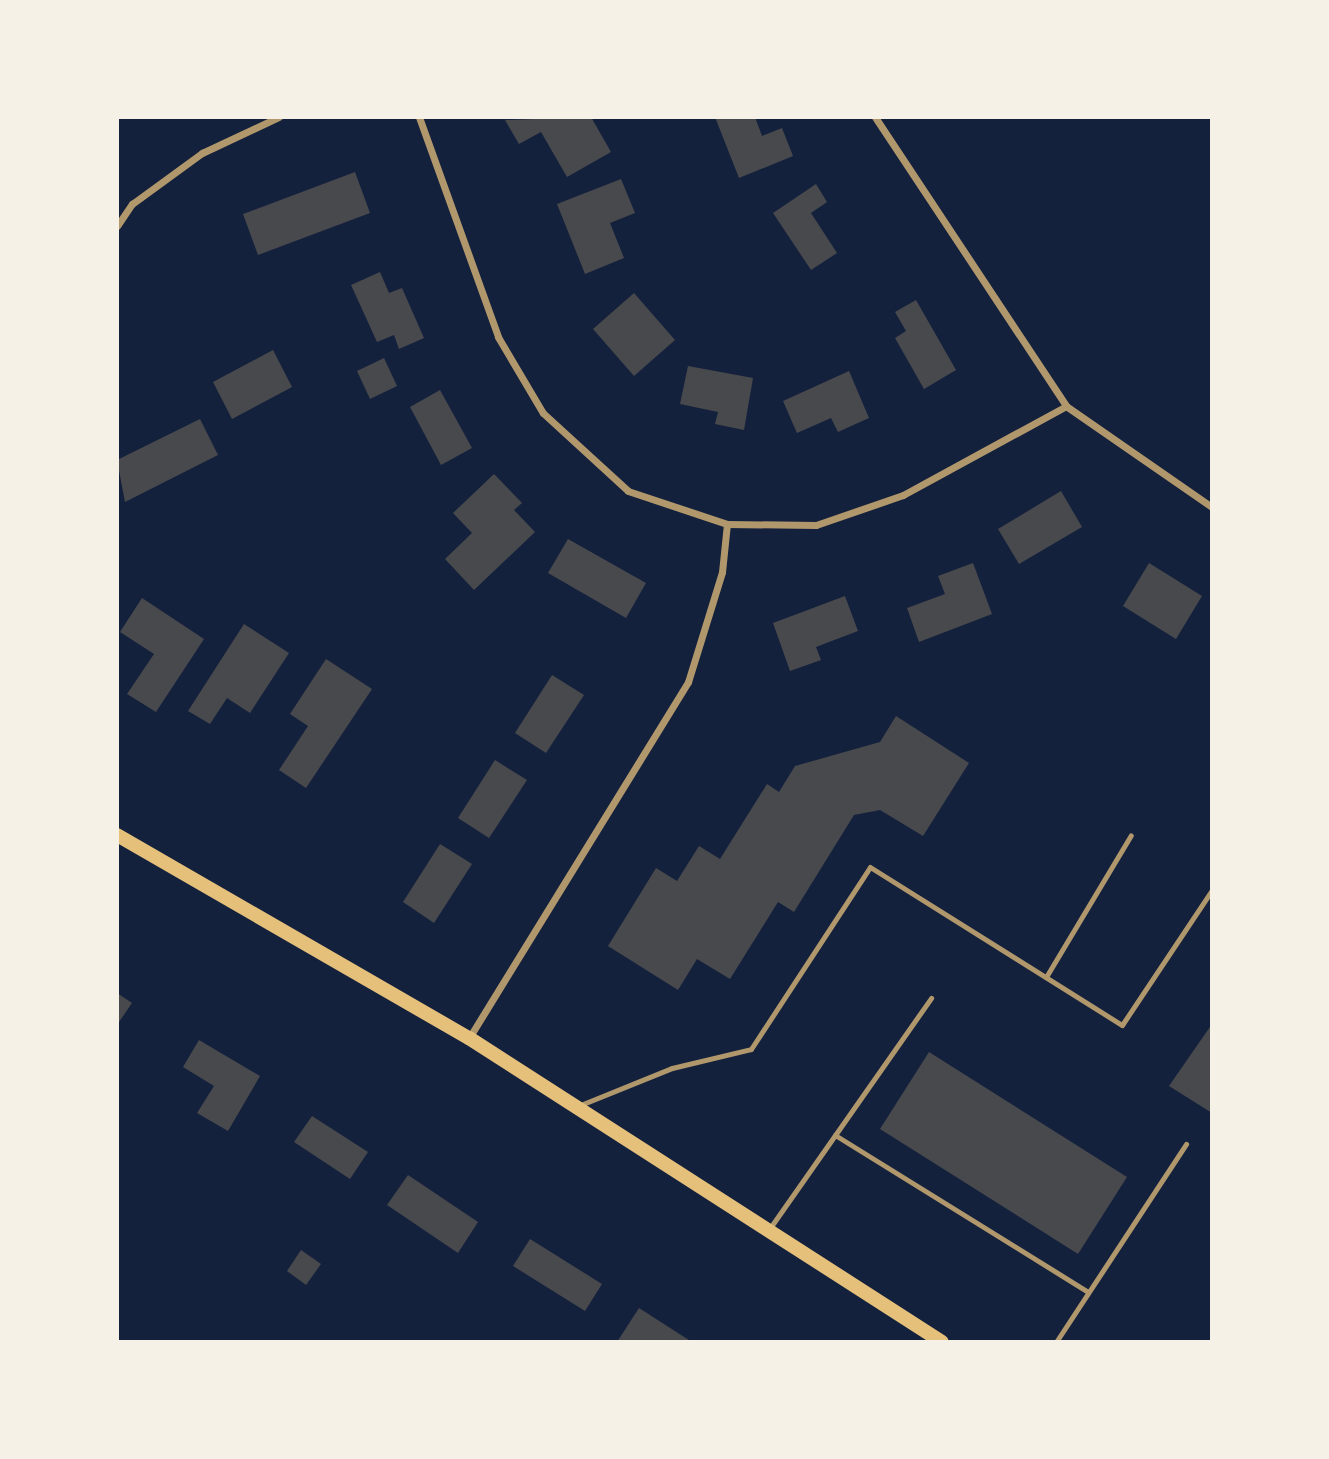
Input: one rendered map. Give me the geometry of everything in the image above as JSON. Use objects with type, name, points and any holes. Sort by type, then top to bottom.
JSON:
[{"type":"main road","points":[[117,835],[468,1038],[942,1342]]},
{"type":"street","points":[[117,226],[132,204],[202,153],[279,117]]},
{"type":"street","points":[[419,117],[498,337],[543,413],[628,491],[726,524],[816,525],[890,500],[1066,406]]},
{"type":"street","points":[[876,117],[1066,406],[1212,507]]},
{"type":"street","points":[[468,1038],[688,682],[722,572],[726,524]]},
{"type":"lane","points":[[1046,977],[1131,835]]},
{"type":"lane","points":[[575,1107],[672,1068],[751,1049],[870,867],[1122,1025],[1212,890]]},
{"type":"lane","points":[[768,1230],[931,998]]},
{"type":"lane","points":[[835,1135],[1088,1293]]},
{"type":"lane","points":[[1056,1342],[1186,1144]]},
{"type":"building","points":[[591,117],[611,152],[567,177],[541,132],[519,144],[505,120]]},
{"type":"building","points":[[715,117],[755,117],[762,136],[782,128],[793,156],[739,178]]},
{"type":"building","points":[[355,172],[370,213],[258,255],[243,214]]},
{"type":"building","points":[[621,179],[635,213],[610,223],[624,258],[585,274],[557,204]]},
{"type":"building","points":[[816,184],[827,202],[811,213],[837,253],[811,270],[773,213]]},
{"type":"building","points":[[380,272],[389,293],[402,288],[424,338],[399,349],[394,335],[377,342],[351,285]]},
{"type":"building","points":[[634,293],[675,340],[634,376],[593,329]]},
{"type":"building","points":[[916,300],[956,370],[924,389],[895,338],[906,331],[895,312]]},
{"type":"building","points":[[273,350],[292,387],[232,419],[213,382]]},
{"type":"building","points":[[384,358],[397,386],[370,399],[357,371]]},
{"type":"building","points":[[688,366],[753,378],[744,430],[715,424],[718,412],[680,404]]},
{"type":"building","points":[[849,371],[869,418],[838,432],[831,418],[797,433],[783,401]]},
{"type":"building","points":[[440,390],[472,448],[441,465],[410,407]]},
{"type":"building","points":[[200,419],[218,455],[125,502],[117,460]]},
{"type":"building","points":[[494,474],[522,503],[514,510],[535,532],[474,590],[445,559],[472,533],[453,513]]},
{"type":"building","points":[[1061,491],[1082,527],[1019,564],[998,529]]},
{"type":"building","points":[[568,539],[646,583],[626,618],[548,573]]},
{"type":"building","points":[[973,563],[992,614],[919,642],[907,608],[945,594],[938,576]]},
{"type":"building","points":[[1149,563],[1202,596],[1176,639],[1123,606]]},
{"type":"building","points":[[845,596],[858,631],[816,647],[821,660],[790,671],[773,623]]},
{"type":"building","points":[[142,598],[204,639],[156,712],[127,694],[154,654],[120,632]]},
{"type":"building","points":[[244,624],[289,653],[250,713],[227,698],[210,724],[188,711]]},
{"type":"building","points":[[326,659],[372,689],[306,788],[279,770],[308,726],[290,714]]},
{"type":"building","points":[[552,675],[584,695],[546,753],[515,733]]},
{"type":"building","points":[[896,716],[969,763],[923,836],[880,810],[854,815],[794,912],[778,902],[730,979],[697,959],[678,990],[608,946],[656,868],[677,881],[699,846],[720,859],[767,784],[779,792],[795,766],[880,742]]},
{"type":"building","points":[[495,760],[527,780],[489,838],[458,818]]},
{"type":"building","points":[[440,844],[472,864],[434,923],[403,902]]},
{"type":"building","points":[[117,993],[132,1003],[117,1025]]},
{"type":"building","points":[[1212,1024],[1212,1113],[1169,1086]]},
{"type":"building","points":[[199,1040],[260,1076],[228,1131],[197,1113],[214,1086],[183,1067]]},
{"type":"building","points":[[929,1052],[1127,1177],[1078,1254],[880,1129]]},
{"type":"building","points":[[312,1116],[368,1152],[350,1179],[294,1142]]},
{"type":"building","points":[[408,1175],[478,1222],[458,1253],[387,1205]]},
{"type":"building","points":[[530,1239],[602,1284],[585,1311],[513,1266]]},
{"type":"building","points":[[301,1250],[321,1264],[306,1285],[287,1271]]},
{"type":"building","points":[[639,1308],[692,1342],[617,1342]]}]
